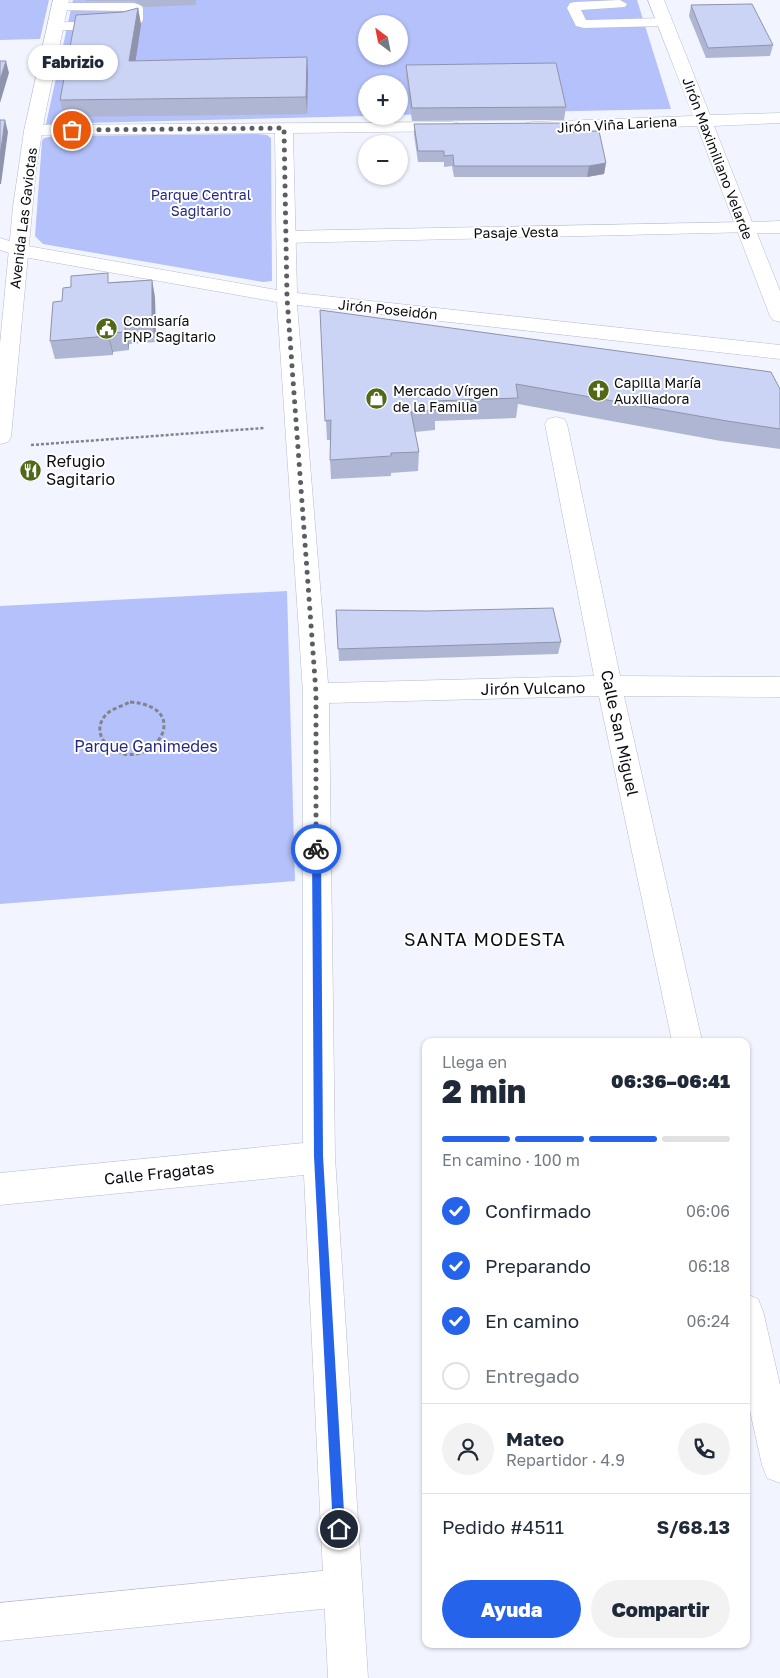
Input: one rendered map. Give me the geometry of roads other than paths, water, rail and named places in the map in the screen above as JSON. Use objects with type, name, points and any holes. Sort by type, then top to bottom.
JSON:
[{"type":"street","name":"Jirón Maximiliano Velarde","points":[[656,0],[780,316]]},
{"type":"street","name":"Avenida Las Gaviotas","points":[[0,438],[8,384],[9,247],[60,4]]},
{"type":"street","name":"Jirón Viña Lariena","points":[[517,127],[576,127],[780,118]]},
{"type":"street","points":[[33,130],[467,127]]},
{"type":"street","points":[[284,128],[287,298],[298,425],[316,693],[319,1156],[348,1678]]},
{"type":"street","name":"Pasaje Vesta","points":[[286,237],[780,227]]},
{"type":"street","name":"Jirón Poseidón","points":[[9,247],[287,298],[780,352]]},
{"type":"street","name":"Calle San Miguel","points":[[556,424],[609,686],[686,1038]]},
{"type":"street","name":"Jirón Vulcano","points":[[316,693],[609,686],[780,687]]},
{"type":"street","name":"Calle Fragatas","points":[[0,1189],[319,1156]]},
{"type":"street","points":[[750,1329],[780,1465]]},
{"type":"street","points":[[0,1622],[342,1588]]},
{"type":"lane","points":[[56,26],[126,24],[136,21],[137,8],[134,7],[60,4]]},
{"type":"lane","points":[[620,4],[575,6],[574,8],[581,23],[584,24],[665,22]]},
{"type":"place","name":"Fabrizio","points":[[72,130]]},
{"type":"place","name":"Comisaría PNP Sagitario","points":[[107,328]]},
{"type":"place","name":"Capilla María Auxiliadora","points":[[598,390]]},
{"type":"place","name":"Mercado Vírgen de la Familia","points":[[377,398]]},
{"type":"place","name":"Refugio Sagitario","points":[[30,470]]},
{"type":"district","name":"SANTA MODESTA","points":[[485,939]]},
{"type":"park label","name":"Parque Central Sagitario","points":[[201,202]]},
{"type":"park label","name":"Parque Ganimedes","points":[[146,746]]}]
